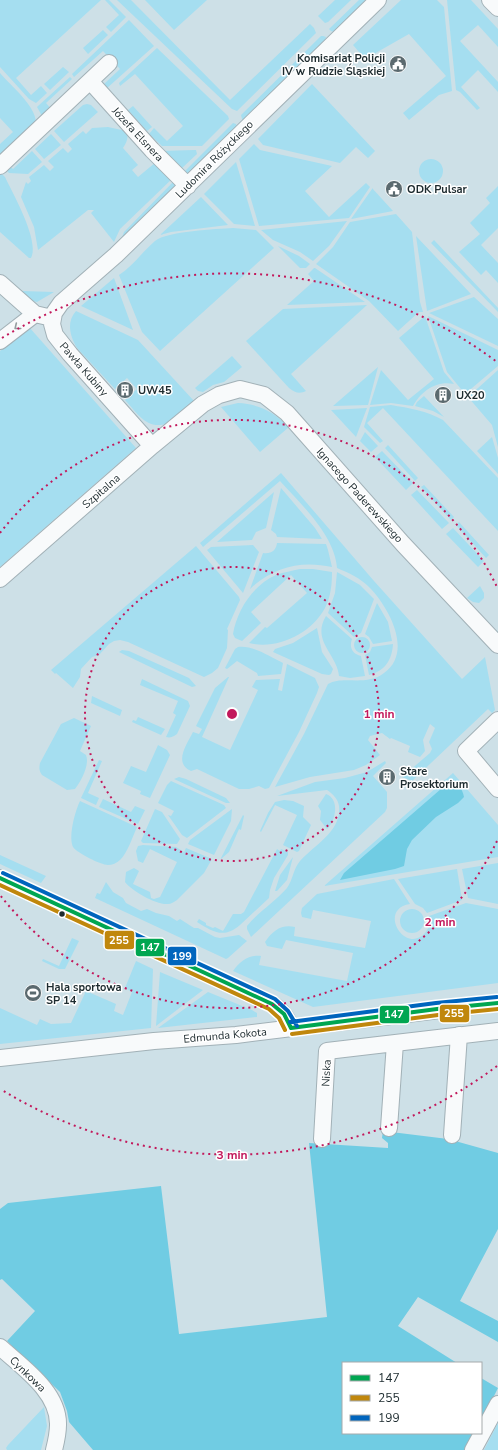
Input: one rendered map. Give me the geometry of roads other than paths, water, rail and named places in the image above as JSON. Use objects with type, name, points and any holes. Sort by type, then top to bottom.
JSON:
[{"type":"street","name":"Ludomira Różyckiego","points":[[52,318],[61,303],[116,255],[378,0]]},
{"type":"street","points":[[490,0],[498,8]]},
{"type":"street","points":[[0,166],[109,63]]},
{"type":"street","name":"Józefa Elsnera","points":[[90,81],[152,150],[188,186]]},
{"type":"street","points":[[0,283],[35,314],[52,318]]},
{"type":"street","points":[[0,341],[35,314]]},
{"type":"street","name":"Pawła Kubiny","points":[[52,318],[55,335],[70,354],[152,446]]},
{"type":"street","name":"Ignacego Paderewskiego","points":[[204,404],[219,395],[240,389],[264,395],[287,413],[403,544],[498,645]]},
{"type":"street","name":"Szpitalna","points":[[0,578],[152,446],[204,404]]},
{"type":"street","points":[[498,720],[466,751],[498,789]]},
{"type":"street","points":[[0,878],[272,1004],[286,1016],[292,1028]]},
{"type":"street","name":"Edmunda Kokota","points":[[0,1058],[292,1028],[438,1009],[498,1003]]},
{"type":"street","name":"Niska","points":[[322,1139],[327,1051],[498,1031]]},
{"type":"street","points":[[452,1135],[459,1035]]},
{"type":"street","points":[[389,1128],[395,1042]]},
{"type":"street","name":"Cynkowa","points":[[0,1347],[41,1385],[52,1400],[56,1411],[58,1424],[54,1450]]},
{"type":"street","points":[[482,1433],[498,1404]]},
{"type":"street","points":[[473,1450],[482,1434]]},
{"type":"place","name":"Komisariat Policji IV w Rudzie Śląskiej","points":[[398,64]]},
{"type":"place","name":"ODK Pulsar","points":[[394,189]]},
{"type":"place","name":"UW45","points":[[125,390]]},
{"type":"place","name":"UX20","points":[[443,395]]},
{"type":"place","name":"Stare Prosektorium","points":[[387,777]]},
{"type":"place","name":"Hala sportowa SP 14","points":[[33,993]]}]
